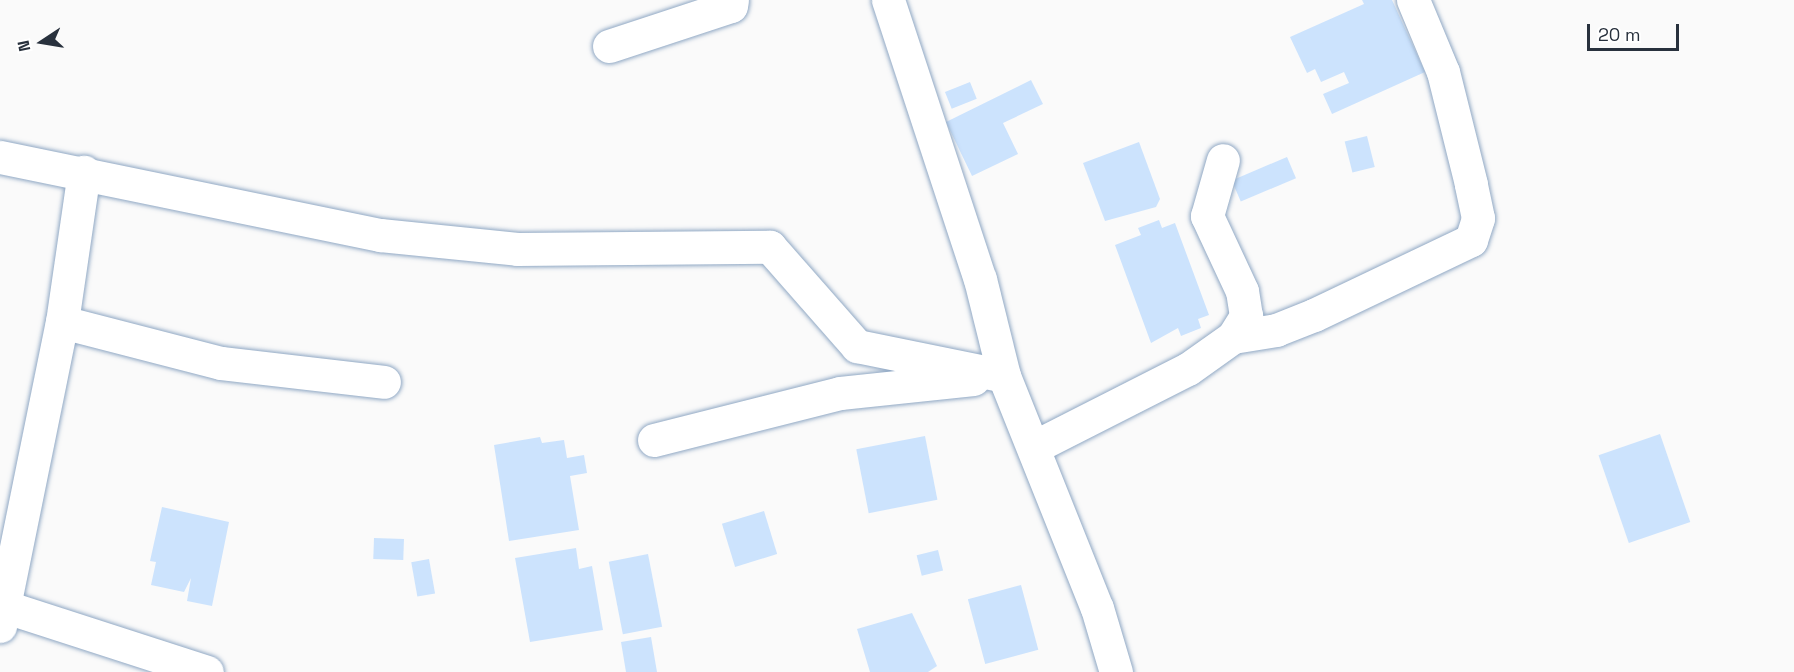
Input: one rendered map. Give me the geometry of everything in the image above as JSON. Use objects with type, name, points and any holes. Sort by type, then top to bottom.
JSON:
[{"type":"street","points":[[609,46],[731,6],[732,0]]},
{"type":"street","points":[[888,0],[980,279],[1004,376],[1036,446],[1116,672]]},
{"type":"street","points":[[1036,446],[1188,369],[1233,337],[1304,319],[1471,240],[1478,218],[1471,184],[1443,72],[1413,0]]},
{"type":"street","points":[[0,157],[84,172],[380,235],[517,249],[770,247],[857,346],[1004,376]]},
{"type":"street","points":[[1223,160],[1208,216],[1242,291],[1246,316],[1233,337]]},
{"type":"street","points":[[84,172],[62,322],[3,617],[207,672]]},
{"type":"street","points":[[62,322],[231,365],[384,382]]},
{"type":"street","points":[[654,440],[840,393],[1004,376]]},
{"type":"building","points":[[1362,0],[1392,0],[1425,72],[1332,114],[1323,94],[1349,83],[1344,72],[1321,82],[1315,69],[1307,73],[1290,37],[1364,4]]},
{"type":"building","points":[[1031,80],[1043,104],[1003,123],[1018,154],[972,176],[946,122]]},
{"type":"building","points":[[970,82],[977,99],[952,109],[945,92]]},
{"type":"building","points":[[1367,136],[1375,167],[1352,173],[1345,142]]},
{"type":"building","points":[[1139,142],[1160,199],[1156,207],[1105,221],[1083,163]]},
{"type":"building","points":[[1287,157],[1296,178],[1241,202],[1232,180]]},
{"type":"building","points":[[1159,220],[1162,228],[1175,223],[1209,315],[1198,319],[1201,328],[1181,336],[1178,328],[1151,343],[1115,245],[1141,235],[1138,228]]},
{"type":"building","points":[[1660,434],[1690,522],[1629,543],[1599,455]]},
{"type":"building","points":[[925,436],[937,500],[869,513],[856,449]]},
{"type":"building","points":[[540,437],[542,443],[564,440],[567,458],[584,455],[587,473],[570,476],[579,530],[509,541],[494,445]]},
{"type":"building","points":[[162,507],[229,522],[212,606],[187,601],[191,578],[184,592],[151,585],[156,562],[150,561]]},
{"type":"building","points":[[764,511],[777,554],[735,567],[722,524]]},
{"type":"building","points":[[374,538],[404,539],[403,560],[373,559]]},
{"type":"building","points":[[576,548],[579,569],[592,566],[603,630],[530,642],[515,558]]},
{"type":"building","points":[[938,550],[943,570],[922,576],[917,555]]},
{"type":"building","points":[[648,554],[662,627],[623,634],[609,562]]},
{"type":"building","points":[[429,559],[435,593],[417,597],[411,562]]},
{"type":"building","points":[[1021,585],[1038,650],[985,664],[968,599]]},
{"type":"building","points":[[912,613],[937,666],[928,672],[870,672],[857,629]]},
{"type":"building","points":[[651,637],[657,672],[626,672],[621,642]]}]
